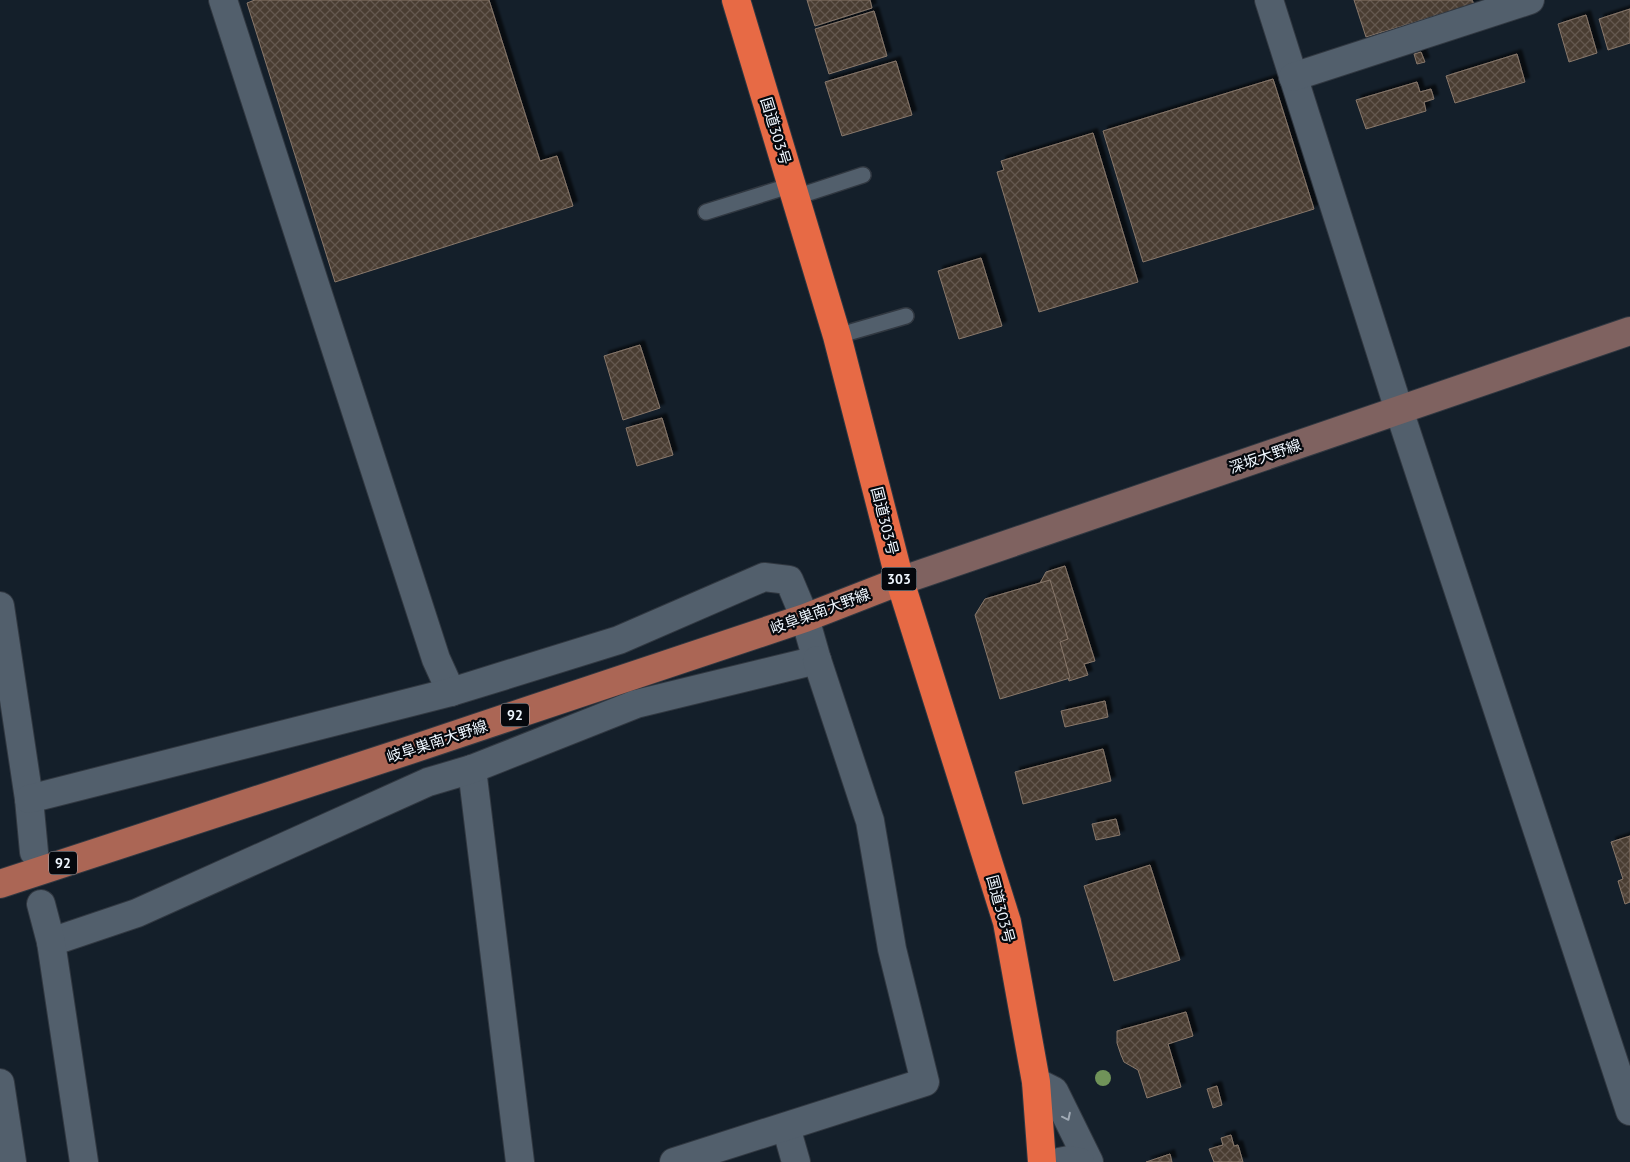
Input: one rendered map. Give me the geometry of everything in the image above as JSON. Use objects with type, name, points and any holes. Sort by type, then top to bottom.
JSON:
[{"type":"highway","name":"国道303号","points":[[736,0],[837,336],[900,581],[1007,922],[1036,1082],[1042,1162]]},
{"type":"main road","name":"深坂大野線","points":[[900,581],[1630,331]]},
{"type":"main road","name":"岐阜巣南大野線","points":[[0,884],[805,618],[900,581]]},
{"type":"street","points":[[223,0],[436,659],[451,692]]},
{"type":"street","points":[[1269,0],[1400,410],[1630,1111]]},
{"type":"street","points":[[1294,77],[1530,0]]},
{"type":"street","points":[[29,799],[451,692],[619,640],[764,577],[789,580],[805,618],[870,821],[892,950],[925,1082],[674,1162]]},
{"type":"street","points":[[0,606],[29,799],[34,852]]},
{"type":"street","points":[[51,942],[137,913],[428,782],[472,769],[636,704],[817,660]]},
{"type":"street","points":[[472,769],[520,1162]]},
{"type":"street","points":[[41,904],[51,942],[84,1162]]},
{"type":"street","points":[[0,1082],[12,1162]]},
{"type":"street","points":[[1036,1082],[1054,1091],[1089,1162]]},
{"type":"street","points":[[786,1127],[796,1162]]},
{"type":"street","points":[[1059,1162],[1070,1160],[1080,1162]]},
{"type":"lane","points":[[706,212],[863,175]]},
{"type":"lane","points":[[837,336],[906,316]]},
{"type":"building","points":[[255,0],[489,0],[540,161],[557,156],[573,206],[335,282],[247,3]]},
{"type":"building","points":[[807,0],[870,0],[872,8],[815,26]]},
{"type":"building","points":[[1354,0],[1472,0],[1474,4],[1366,37]]},
{"type":"building","points":[[1630,9],[1630,43],[1608,50],[1599,19]]},
{"type":"building","points":[[874,11],[887,56],[829,74],[815,29]]},
{"type":"building","points":[[1586,15],[1597,53],[1569,62],[1558,24]]},
{"type":"building","points":[[1421,52],[1425,62],[1417,64],[1414,54]]},
{"type":"building","points":[[1517,54],[1525,82],[1455,103],[1446,76]]},
{"type":"building","points":[[896,61],[912,115],[842,136],[825,82]]},
{"type":"building","points":[[1273,79],[1314,209],[1143,262],[1103,131]]},
{"type":"building","points":[[1417,82],[1420,92],[1431,89],[1434,99],[1424,102],[1426,111],[1366,129],[1356,100]]},
{"type":"building","points":[[1093,133],[1138,282],[1039,312],[997,172],[1004,170],[1001,161]]},
{"type":"building","points":[[981,258],[1002,326],[959,339],[938,271]]},
{"type":"building","points":[[640,345],[660,408],[623,420],[604,356]]},
{"type":"building","points":[[662,418],[673,455],[637,466],[626,428]]},
{"type":"building","points":[[1065,566],[1095,661],[1084,664],[1088,675],[1069,681],[1039,585],[1046,572]]},
{"type":"building","points":[[1050,580],[1068,639],[1060,642],[1070,678],[1000,699],[975,615],[985,599]]},
{"type":"building","points":[[1105,701],[1108,717],[1065,727],[1061,711]]},
{"type":"building","points":[[1103,749],[1111,781],[1023,804],[1015,772]]},
{"type":"building","points":[[1116,819],[1120,835],[1096,840],[1092,824]]},
{"type":"building","points":[[1630,836],[1630,902],[1625,904],[1618,881],[1623,879],[1611,842]]},
{"type":"building","points":[[1150,865],[1180,960],[1114,981],[1084,886]]},
{"type":"building","points":[[1186,1012],[1193,1036],[1168,1044],[1181,1087],[1147,1098],[1138,1070],[1124,1062],[1117,1043],[1117,1031]]},
{"type":"building","points":[[1217,1086],[1222,1105],[1213,1108],[1207,1089]]},
{"type":"building","points":[[1231,1135],[1234,1146],[1238,1145],[1243,1162],[1214,1162],[1209,1149],[1223,1145],[1221,1138]]},
{"type":"building","points":[[1170,1154],[1172,1162],[1146,1162]]}]
